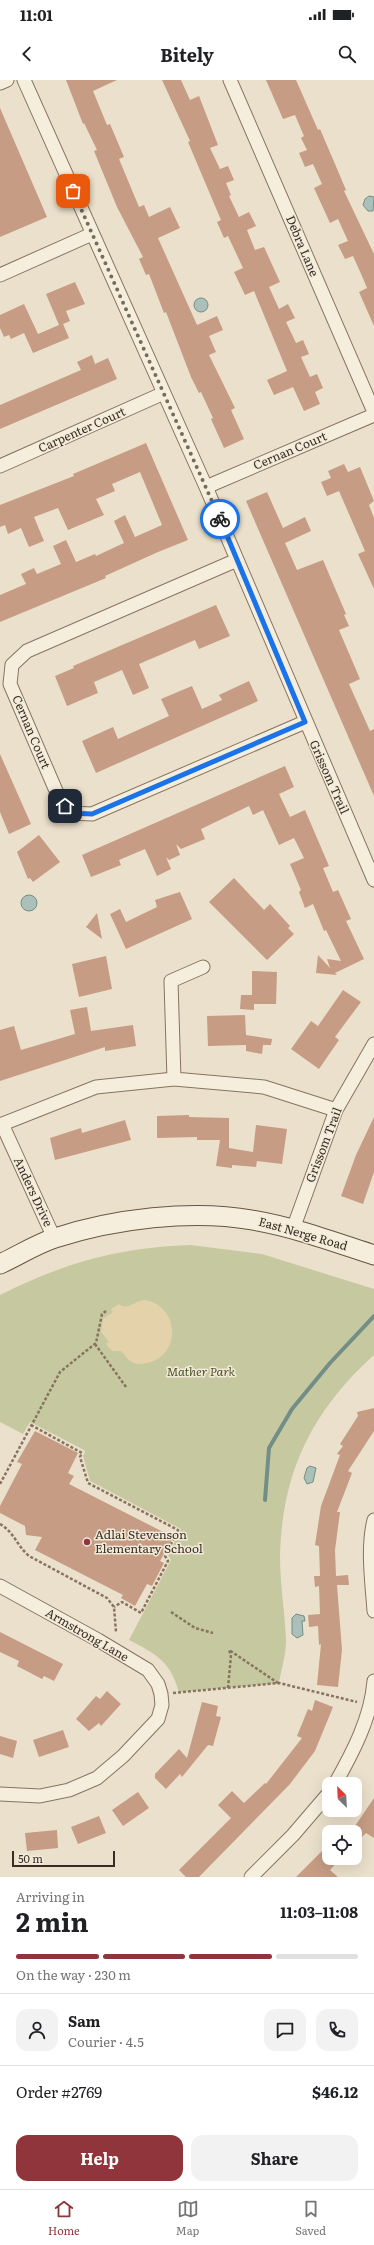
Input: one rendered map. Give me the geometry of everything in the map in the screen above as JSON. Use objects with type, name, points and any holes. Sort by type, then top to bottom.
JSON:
[{"type":"main road","name":"East Nerge Road","points":[[0,1264],[54,1238],[134,1220],[207,1215],[251,1220],[293,1229],[374,1255]]},
{"type":"street","points":[[0,83],[7,80]]},
{"type":"street","name":"Grissom Trail","points":[[24,80],[206,487],[305,722],[374,880]]},
{"type":"street","name":"Debra Lane","points":[[230,80],[374,414]]},
{"type":"street","points":[[0,275],[92,234]]},
{"type":"street","name":"Carpenter Court","points":[[0,466],[164,393]]},
{"type":"street","name":"Cernan Court","points":[[206,487],[374,414]]},
{"type":"street","name":"Cernan Court","points":[[237,560],[27,650],[12,665],[10,684],[60,800],[70,813],[92,814],[305,722]]},
{"type":"street","points":[[174,1079],[171,981],[203,967]]},
{"type":"street","name":"Grissom Trail","points":[[293,1229],[336,1110],[374,1044]]},
{"type":"street","points":[[1,1124],[96,1087],[174,1079],[264,1087],[336,1110]]},
{"type":"street","name":"Anders Drive","points":[[1,1124],[54,1238]]},
{"type":"street","points":[[374,1520],[372,1529],[371,1565],[374,1611]]},
{"type":"street","name":"Armstrong Lane","points":[[0,1586],[148,1670],[158,1684],[161,1694]]},
{"type":"street","points":[[339,1777],[356,1746],[373,1699],[374,1681]]},
{"type":"street","points":[[0,1794],[40,1796],[69,1790],[97,1778],[123,1756],[158,1719],[162,1705],[161,1694]]},
{"type":"street","points":[[251,1877],[293,1835],[322,1801]]},
{"type":"path","points":[[0,1484],[60,1372],[95,1344],[102,1314],[106,1311]]},
{"type":"path","points":[[95,1344],[126,1387]]},
{"type":"path","points":[[31,1425],[82,1453],[80,1457],[88,1483],[178,1530],[165,1556],[168,1561],[141,1613],[122,1602],[114,1607]]},
{"type":"path","points":[[0,1524],[14,1535],[23,1551],[29,1556],[107,1598],[114,1607],[116,1632]]},
{"type":"path","points":[[171,1612],[195,1628],[213,1633]]},
{"type":"path","points":[[228,1688],[231,1655],[229,1650],[279,1683]]},
{"type":"path","points":[[161,1694],[279,1683],[361,1703],[368,1711]]},
{"type":"green space","name":"Mather Park","points":[[191,1245],[262,1254],[374,1289],[374,1355],[352,1376],[333,1398],[304,1445],[294,1470],[282,1526],[280,1567],[286,1646],[279,1683],[179,1692],[171,1673],[161,1660],[154,1654],[129,1640],[171,1560],[168,1555],[181,1529],[90,1481],[83,1456],[85,1452],[84,1450],[30,1422],[23,1434],[0,1422],[0,1295],[70,1265],[92,1259],[139,1249]]},
{"type":"sand","points":[[144,1300],[156,1304],[165,1311],[170,1320],[172,1331],[171,1341],[166,1351],[158,1358],[147,1363],[138,1364],[130,1361],[121,1351],[112,1351],[106,1344],[109,1342],[101,1332],[103,1319],[113,1312],[111,1309],[119,1304],[122,1306],[128,1306]]},
{"type":"water","points":[[369,196],[374,197],[373,211],[368,211],[363,205],[365,199]]},
{"type":"water","points":[[198,298],[204,298],[208,302],[208,308],[204,312],[198,312],[194,308],[194,302]]},
{"type":"water","points":[[29,895],[36,900],[37,903],[32,910],[29,911],[22,906],[21,903],[26,896]]},
{"type":"water","points":[[310,1466],[316,1468],[313,1482],[307,1484],[304,1478],[307,1468]]},
{"type":"water","points":[[296,1614],[304,1616],[305,1621],[302,1621],[303,1635],[297,1638],[292,1634],[292,1618]]},
{"type":"building","points":[[66,80],[117,80],[93,91],[107,125],[110,124],[124,157],[119,159],[139,207],[144,205],[149,217],[170,207],[180,228],[158,238],[197,325],[217,316],[223,330],[209,336],[216,352],[209,355],[235,408],[231,410],[244,439],[224,448],[211,419],[213,418],[201,392],[199,393],[191,377],[166,312],[164,313],[149,274],[146,275],[139,259],[143,257],[117,207],[94,151],[97,150],[84,123],[83,124]]},
{"type":"building","points":[[162,80],[181,80],[190,100],[199,96],[218,145],[210,148],[220,169],[228,166],[234,180],[226,183],[231,195],[229,196],[239,217],[249,212],[256,226],[247,230],[255,250],[264,247],[280,282],[269,287],[279,309],[288,304],[295,318],[286,322],[296,343],[303,340],[309,354],[301,357],[310,377],[317,374],[323,388],[315,392],[320,404],[304,411],[293,387],[274,395],[267,380],[287,371],[254,291],[245,295],[234,272],[243,268],[228,236],[224,238],[217,222],[221,220],[188,142],[190,141]]},
{"type":"building","points":[[266,80],[296,80],[318,130],[320,129],[346,190],[344,191],[374,254],[374,326],[359,292],[367,288],[362,276],[353,256],[345,259],[338,245],[348,241],[338,219],[330,223],[314,188],[322,184],[313,164],[305,167],[299,153],[307,150],[301,138],[304,136],[295,115],[283,119]]},
{"type":"building","points":[[0,108],[47,217],[0,237]]},
{"type":"building","points":[[75,282],[85,304],[66,311],[70,321],[63,324],[69,338],[33,353],[24,333],[11,339],[9,335],[4,337],[0,328],[0,315],[24,304],[38,334],[59,325],[46,294]]},
{"type":"building","points":[[92,355],[95,364],[108,358],[117,379],[0,429],[0,405],[81,370],[77,362]]},
{"type":"building","points":[[146,443],[188,540],[105,576],[106,578],[0,622],[0,595],[26,584],[21,574],[34,568],[37,574],[61,564],[53,546],[66,540],[76,562],[95,554],[96,556],[124,543],[114,521],[125,515],[135,537],[162,525],[140,472],[112,484],[115,491],[96,499],[104,515],[68,530],[58,508],[34,517],[44,541],[29,547],[21,528],[8,534],[5,525],[0,527],[0,505],[74,476],[73,474]]},
{"type":"building","points":[[344,464],[348,472],[360,467],[374,501],[369,505],[374,518],[374,589],[358,554],[365,551],[339,491],[327,496],[321,482],[331,478],[328,471]]},
{"type":"building","points":[[267,492],[283,528],[305,517],[311,531],[285,543],[297,570],[323,560],[346,614],[344,615],[349,626],[339,630],[360,679],[349,684],[370,731],[374,729],[374,796],[246,501]]},
{"type":"building","points":[[216,605],[230,636],[199,649],[195,640],[139,664],[149,688],[133,695],[122,670],[94,682],[98,693],[67,706],[55,676],[74,668],[73,666]]},
{"type":"building","points":[[249,681],[258,701],[96,773],[82,741],[113,727],[118,739],[169,716],[161,699],[192,686],[202,709],[222,700],[219,695]]},
{"type":"building","points":[[0,754],[31,824],[9,834],[0,812]]},
{"type":"building","points":[[285,766],[294,787],[279,794],[290,817],[305,810],[329,866],[323,868],[333,892],[338,890],[351,919],[346,921],[364,959],[335,973],[337,975],[316,973],[318,955],[330,968],[327,959],[341,961],[326,930],[324,931],[313,904],[305,908],[299,892],[301,890],[290,864],[304,858],[294,838],[279,845],[263,810],[253,815],[249,806],[201,829],[205,839],[181,849],[176,844],[180,855],[169,860],[166,857],[171,869],[157,876],[145,849],[119,860],[121,865],[91,877],[82,855]]},
{"type":"building","points":[[39,835],[60,862],[33,882],[30,878],[28,879],[17,852]]},
{"type":"building","points":[[234,878],[264,910],[270,904],[290,926],[288,928],[294,934],[267,960],[209,902]]},
{"type":"building","points":[[180,892],[192,919],[126,949],[110,914],[120,909],[126,922],[157,907],[155,900]]},
{"type":"building","points":[[97,913],[102,939],[86,927]]},
{"type":"building","points":[[106,956],[112,989],[79,997],[72,964]]},
{"type":"building","points":[[252,971],[277,972],[276,1004],[254,1004],[254,1010],[240,1009],[241,995],[252,995]]},
{"type":"building","points":[[343,990],[361,1002],[335,1037],[339,1040],[319,1069],[291,1049],[311,1021],[318,1026]]},
{"type":"building","points":[[87,1007],[91,1031],[133,1025],[136,1046],[105,1051],[105,1047],[0,1081],[0,1030],[14,1026],[21,1050],[75,1034],[70,1010]]},
{"type":"building","points":[[245,1015],[246,1035],[272,1039],[271,1045],[263,1045],[262,1054],[246,1051],[246,1045],[208,1046],[207,1016]]},
{"type":"building","points":[[189,1115],[189,1117],[229,1118],[229,1148],[253,1152],[256,1125],[287,1129],[282,1164],[257,1161],[256,1167],[232,1165],[232,1168],[216,1166],[220,1140],[197,1140],[197,1137],[157,1138],[157,1116]]},
{"type":"building","points":[[374,1117],[374,1172],[363,1204],[341,1196],[356,1155]]},
{"type":"building","points":[[125,1120],[131,1140],[55,1160],[50,1138],[81,1128],[82,1133]]},
{"type":"building","points":[[374,1408],[374,1431],[348,1471],[352,1473],[337,1512],[340,1512],[335,1550],[336,1576],[348,1575],[349,1585],[337,1585],[342,1650],[338,1687],[317,1685],[321,1644],[319,1645],[318,1626],[309,1627],[308,1615],[320,1614],[319,1586],[315,1587],[314,1576],[320,1576],[319,1546],[315,1545],[321,1506],[340,1455],[337,1454],[343,1446],[340,1444],[358,1416],[357,1412]]},
{"type":"building","points":[[35,1431],[78,1453],[68,1473],[74,1476],[69,1484],[173,1537],[160,1561],[164,1563],[152,1586],[147,1584],[135,1606],[121,1598],[123,1595],[35,1550],[42,1537],[26,1535],[25,1526],[0,1513],[0,1506],[22,1464],[17,1462]]},
{"type":"building","points":[[0,1632],[63,1664],[54,1681],[44,1676],[42,1679],[17,1666],[19,1661],[0,1652]]},
{"type":"building","points":[[107,1691],[121,1704],[101,1726],[99,1723],[89,1731],[76,1719],[96,1696],[100,1699]]},
{"type":"building","points":[[315,1700],[333,1707],[315,1751],[290,1784],[199,1877],[186,1877],[179,1870],[231,1818],[218,1805],[232,1791],[244,1803],[265,1783],[266,1784],[302,1738],[297,1736],[308,1709],[312,1711]]},
{"type":"building","points":[[202,1702],[218,1706],[216,1716],[221,1717],[213,1746],[208,1745],[182,1777],[180,1774],[166,1789],[155,1778],[155,1774],[179,1749],[187,1758]]},
{"type":"building","points":[[63,1730],[69,1747],[39,1757],[33,1740]]},
{"type":"building","points":[[0,1736],[17,1741],[13,1758],[0,1754]]},
{"type":"building","points":[[138,1792],[149,1808],[123,1826],[112,1810]]},
{"type":"building","points":[[374,1798],[374,1838],[366,1833],[362,1837],[362,1825],[356,1825]]},
{"type":"building","points":[[99,1816],[106,1833],[78,1844],[71,1827]]},
{"type":"building","points":[[57,1830],[58,1848],[27,1851],[25,1833]]},
{"type":"building","points":[[322,1851],[322,1865],[335,1865],[330,1870],[338,1877],[296,1877]]},
{"type":"waterway","points":[[265,1500],[269,1448],[292,1409],[330,1363],[374,1316]]},
{"type":"way so far","points":[[73,191],[220,519]]},
{"type":"place","name":"Adlai Stevenson Elementary School","points":[[87,1542]]},
{"type":"route","points":[[65,806],[70,813],[92,814],[305,722],[220,519]]}]
